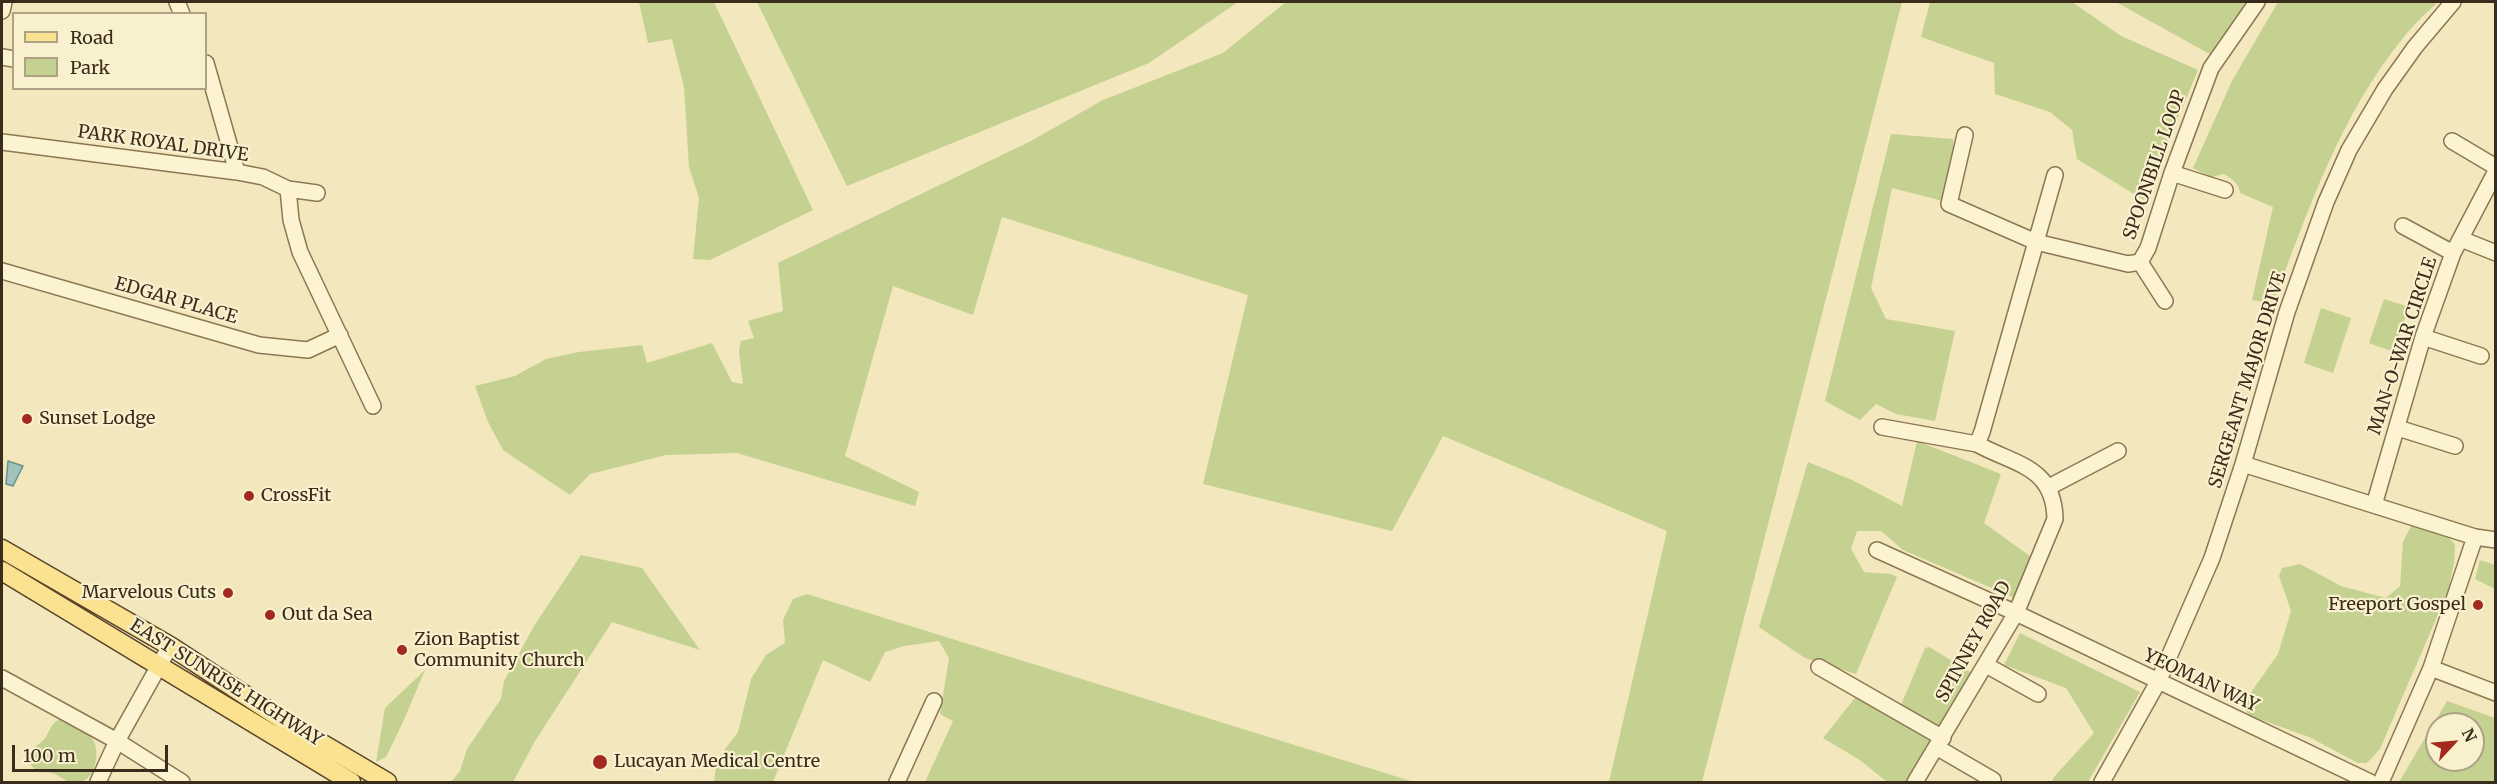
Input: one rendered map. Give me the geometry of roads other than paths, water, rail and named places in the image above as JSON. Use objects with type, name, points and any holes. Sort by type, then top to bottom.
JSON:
[{"type":"main road","name":"EAST SUNRISE HIGHWAY","points":[[2,549],[170,646],[294,727],[387,783]]},
{"type":"main road","name":"EAST SUNRISE HIGHWAY","points":[[2,571],[351,783]]},
{"type":"street","points":[[2,11],[4,2]]},
{"type":"street","name":"SPOONBILL LOOP","points":[[1965,135],[1949,204],[2036,242],[2128,264],[2140,262],[2148,248],[2172,173],[2211,68],[2257,2]]},
{"type":"street","name":"SERGEANT MAJOR DRIVE","points":[[2102,783],[2158,682],[2212,558],[2243,464],[2287,312],[2326,202],[2345,161],[2385,89],[2415,47],[2453,2]]},
{"type":"street","points":[[207,67],[237,172]]},
{"type":"street","points":[[2452,141],[2496,169]]},
{"type":"street","name":"PARK ROYAL DRIVE","points":[[2,142],[237,172],[263,177],[288,189],[317,193]]},
{"type":"street","name":"MAN-O-WAR CIRCLE","points":[[2374,505],[2423,337],[2453,253],[2496,169]]},
{"type":"street","points":[[2172,173],[2225,190]]},
{"type":"street","points":[[1977,444],[2055,175]]},
{"type":"street","points":[[288,189],[291,220],[300,252],[373,406]]},
{"type":"street","points":[[2403,226],[2453,253]]},
{"type":"street","points":[[2461,238],[2496,253]]},
{"type":"street","points":[[2140,262],[2165,301]]},
{"type":"street","name":"EDGAR PLACE","points":[[2,271],[259,345],[308,350],[340,335]]},
{"type":"street","points":[[2423,337],[2481,356]]},
{"type":"street","points":[[1882,427],[1977,444],[2037,473],[2049,487],[2118,451]]},
{"type":"street","points":[[2398,428],[2455,446]]},
{"type":"street","points":[[2243,464],[2475,537],[2496,540]]},
{"type":"street","name":"SPINNEY ROAD","points":[[1915,783],[2016,613],[2055,519],[2055,503],[2049,487]]},
{"type":"street","points":[[2381,783],[2431,668],[2475,537]]},
{"type":"street","name":"YEOMAN WAY","points":[[1877,550],[2016,613],[2370,783]]},
{"type":"street","points":[[98,783],[117,741],[170,646]]},
{"type":"street","points":[[1986,665],[2038,694]]},
{"type":"street","points":[[1819,667],[1940,743],[1993,780]]},
{"type":"street","points":[[2431,668],[2496,693]]},
{"type":"street","points":[[2,678],[117,741],[182,783]]},
{"type":"street","points":[[897,783],[934,701]]},
{"type":"water","points":[[8,461],[23,466],[13,486],[6,484]]},
{"type":"place","name":"Sunset Lodge","points":[[27,419]]},
{"type":"place","name":"CrossFit","points":[[249,496]]},
{"type":"place","name":"Marvelous Cuts","points":[[228,593]]},
{"type":"place","name":"Freeport Gospel","points":[[2478,605]]},
{"type":"place","name":"Out da Sea","points":[[270,615]]},
{"type":"place","name":"Zion Baptist Community Church","points":[[402,650]]},
{"type":"place","name":"Lucayan Medical Centre","points":[[600,762]]}]
